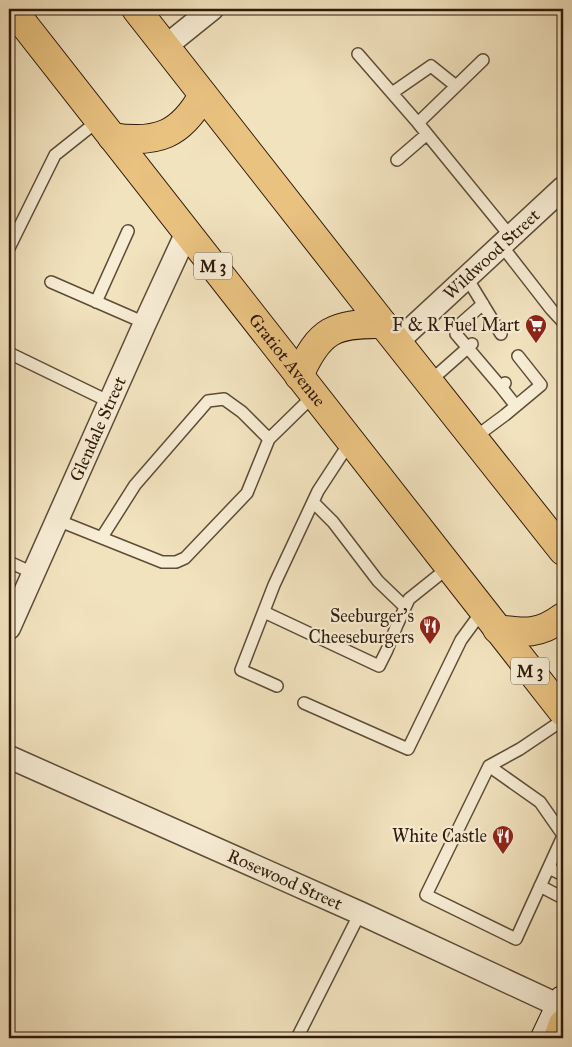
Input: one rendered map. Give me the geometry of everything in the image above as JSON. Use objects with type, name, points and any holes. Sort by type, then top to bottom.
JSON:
[{"type":"main road","name":"Gratiot Avenue","points":[[12,9],[563,712]]},
{"type":"main road","points":[[136,9],[563,551]]},
{"type":"main road","points":[[106,128],[130,140],[165,134],[178,128],[197,106],[203,94]]},
{"type":"main road","points":[[307,386],[306,359],[314,347],[327,334],[343,326],[361,324],[390,333]]},
{"type":"main road","points":[[490,620],[521,632],[537,631],[552,625],[563,617]]},
{"type":"main road","points":[[545,1038],[562,1010]]},
{"type":"main road","points":[[558,1038],[562,1010]]},
{"type":"street","points":[[166,46],[212,9]]},
{"type":"street","name":"Wildwood Street","points":[[390,333],[467,278],[563,188]]},
{"type":"street","name":"Glendale Street","points":[[9,628],[187,232]]},
{"type":"street","name":"Rosewood Street","points":[[9,757],[360,913],[562,1010]]},
{"type":"lane","points":[[358,54],[427,134],[506,242],[551,309],[563,322]]},
{"type":"lane","points":[[418,123],[483,60]]},
{"type":"lane","points":[[392,93],[431,66],[456,86]]},
{"type":"lane","points":[[9,248],[55,155],[106,128]]},
{"type":"lane","points":[[397,160],[427,134]]},
{"type":"lane","points":[[96,302],[128,231]]},
{"type":"lane","points":[[467,278],[483,304],[491,326],[501,334]]},
{"type":"lane","points":[[50,282],[145,323]]},
{"type":"lane","points":[[483,304],[458,326],[456,334],[503,385],[516,406]]},
{"type":"lane","points":[[429,382],[469,346]]},
{"type":"lane","points":[[9,353],[110,402]]},
{"type":"lane","points":[[474,438],[540,385],[524,368],[518,356]]},
{"type":"lane","points":[[57,520],[162,562],[176,562],[185,558],[247,493],[269,439],[307,386]]},
{"type":"lane","points":[[102,537],[135,485],[208,401],[224,399],[242,412],[269,439]]},
{"type":"lane","points":[[277,686],[241,670],[274,585],[318,491],[350,442]]},
{"type":"lane","points":[[313,502],[333,522],[378,581],[405,607]]},
{"type":"lane","points":[[9,562],[33,573]]},
{"type":"lane","points":[[264,612],[379,666],[410,599],[449,567]]},
{"type":"lane","points":[[304,703],[408,749],[461,640],[490,620]]},
{"type":"lane","points":[[489,766],[540,802],[563,836],[516,938],[426,895],[489,766],[520,749],[563,720]]},
{"type":"lane","points":[[549,868],[563,875]]},
{"type":"lane","points":[[540,886],[563,898]]},
{"type":"lane","points":[[297,1038],[360,913]]},
{"type":"place","name":"F & R Fuel Mart","points":[[536,344]]},
{"type":"place","name":"Seeburger's Cheeseburgers","points":[[430,645]]},
{"type":"place","name":"White Castle","points":[[503,855]]}]
